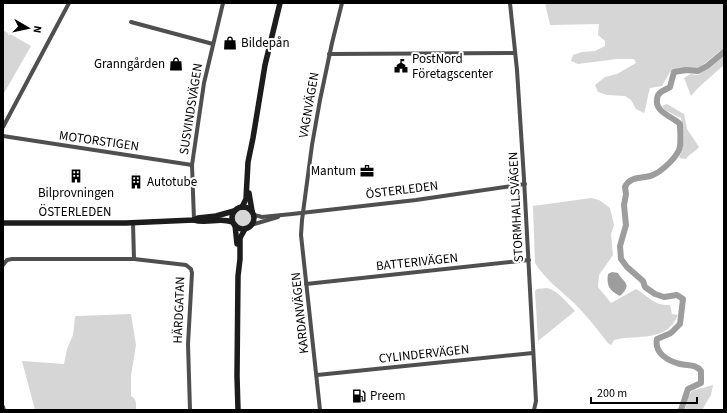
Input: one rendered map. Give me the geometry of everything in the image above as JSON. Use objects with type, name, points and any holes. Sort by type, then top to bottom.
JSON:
[{"type":"main road","points":[[238,276],[240,238],[245,229],[251,225],[254,220],[248,186],[250,156],[266,65],[280,3]]},
{"type":"main road","points":[[240,410],[237,346],[237,243],[232,216],[234,211],[242,207],[246,199],[248,162],[250,156]]},
{"type":"main road","points":[[242,207],[247,208],[253,213]]},
{"type":"main road","name":"ÖSTERLEDEN","points":[[3,223],[133,223],[194,220],[234,211]]},
{"type":"main road","name":"ÖSTERLEDEN","points":[[194,220],[200,222],[227,220],[233,224]]},
{"type":"main road","points":[[233,224],[239,229],[245,229]]},
{"type":"street","points":[[3,127],[69,3]]},
{"type":"street","name":"SUSVINDSVÄGEN","points":[[194,220],[192,165],[204,83],[223,3]]},
{"type":"street","name":"VAGNVÄGEN","points":[[303,213],[312,146],[329,54],[342,3]]},
{"type":"street","name":"STORMHALLSVÄGEN","points":[[510,3],[525,184],[536,400],[534,410]]},
{"type":"street","points":[[131,22],[213,44]]},
{"type":"street","points":[[329,54],[515,53]]},
{"type":"street","name":"MOTORSTIGEN","points":[[3,136],[192,165]]},
{"type":"street","name":"ÖSTERLEDEN","points":[[251,225],[281,216],[416,200],[525,184]]},
{"type":"street","name":"ÖSTERLEDEN","points":[[253,213],[262,217],[273,215],[281,216]]},
{"type":"street","name":"KARDANVÄGEN","points":[[303,213],[301,235],[320,410]]},
{"type":"street","points":[[133,223],[134,259]]},
{"type":"street","name":"HÄRDGATAN","points":[[3,264],[7,260],[12,259],[134,259],[186,265],[191,269],[188,344],[190,410]]},
{"type":"street","name":"BATTERIVÄGEN","points":[[306,284],[529,260]]},
{"type":"street","name":"CYLINDERVÄGEN","points":[[317,375],[533,353]]},
{"type":"shaded area","points":[[545,3],[724,3],[724,50],[720,51],[699,68],[677,69],[670,72],[662,86],[650,88],[644,113],[636,109],[631,100],[625,96],[607,95],[598,92],[595,85],[605,77],[617,74],[636,63],[634,59],[617,59],[578,64],[571,61],[573,55],[582,52],[595,51],[605,46],[605,41],[598,35],[599,24],[550,25]]},
{"type":"shaded area","points":[[3,30],[31,46],[3,95]]},
{"type":"shaded area","points":[[724,55],[724,65],[691,96],[684,78],[691,74],[698,75]]},
{"type":"shaded area","points":[[667,104],[684,114],[687,129],[699,147],[686,159],[679,158],[683,138],[681,118],[665,110],[662,106]]},
{"type":"shaded area","points":[[591,198],[599,200],[610,208],[614,225],[611,234],[613,255],[599,275],[598,287],[611,303],[636,289],[659,304],[670,305],[672,314],[678,315],[673,324],[659,334],[614,340],[611,345],[574,303],[548,279],[535,263],[533,206]]},
{"type":"shaded area","points":[[243,209],[249,212],[252,218],[249,224],[243,227],[237,224],[234,218],[237,212]]},
{"type":"shaded area","points":[[612,272],[618,273],[627,285],[624,292],[620,296],[611,290],[608,285],[608,274]]},
{"type":"shaded area","points":[[547,288],[559,294],[575,311],[538,341],[535,291],[537,289]]},
{"type":"shaded area","points":[[131,314],[136,345],[131,376],[131,396],[135,400],[136,410],[35,410],[22,361],[64,364],[67,349],[73,335],[76,316]]},
{"type":"shaded area","points":[[713,385],[711,395],[702,410],[685,410],[688,397],[692,391]]},
{"type":"waterway","points":[[681,410],[688,389],[701,383],[701,371],[694,366],[680,364],[663,356],[658,348],[657,339],[671,333],[680,324],[683,299],[677,295],[664,297],[655,294],[645,287],[643,281],[627,267],[621,259],[620,246],[626,225],[624,205],[626,194],[625,187],[627,183],[634,179],[650,176],[661,170],[670,163],[679,150],[680,124],[665,114],[657,104],[658,95],[670,87],[674,72],[686,70],[698,71],[707,66],[724,52]]},
{"type":"place","name":"Bildepån","points":[[230,43]]},
{"type":"place","name":"Granngården","points":[[176,64]]},
{"type":"place","name":"PostNord Företagscenter","points":[[401,66]]},
{"type":"place","name":"Mantum","points":[[367,171]]},
{"type":"place","name":"Bilprovningen","points":[[76,176]]},
{"type":"place","name":"Autotube","points":[[136,182]]},
{"type":"place","name":"Preem","points":[[359,396]]}]
